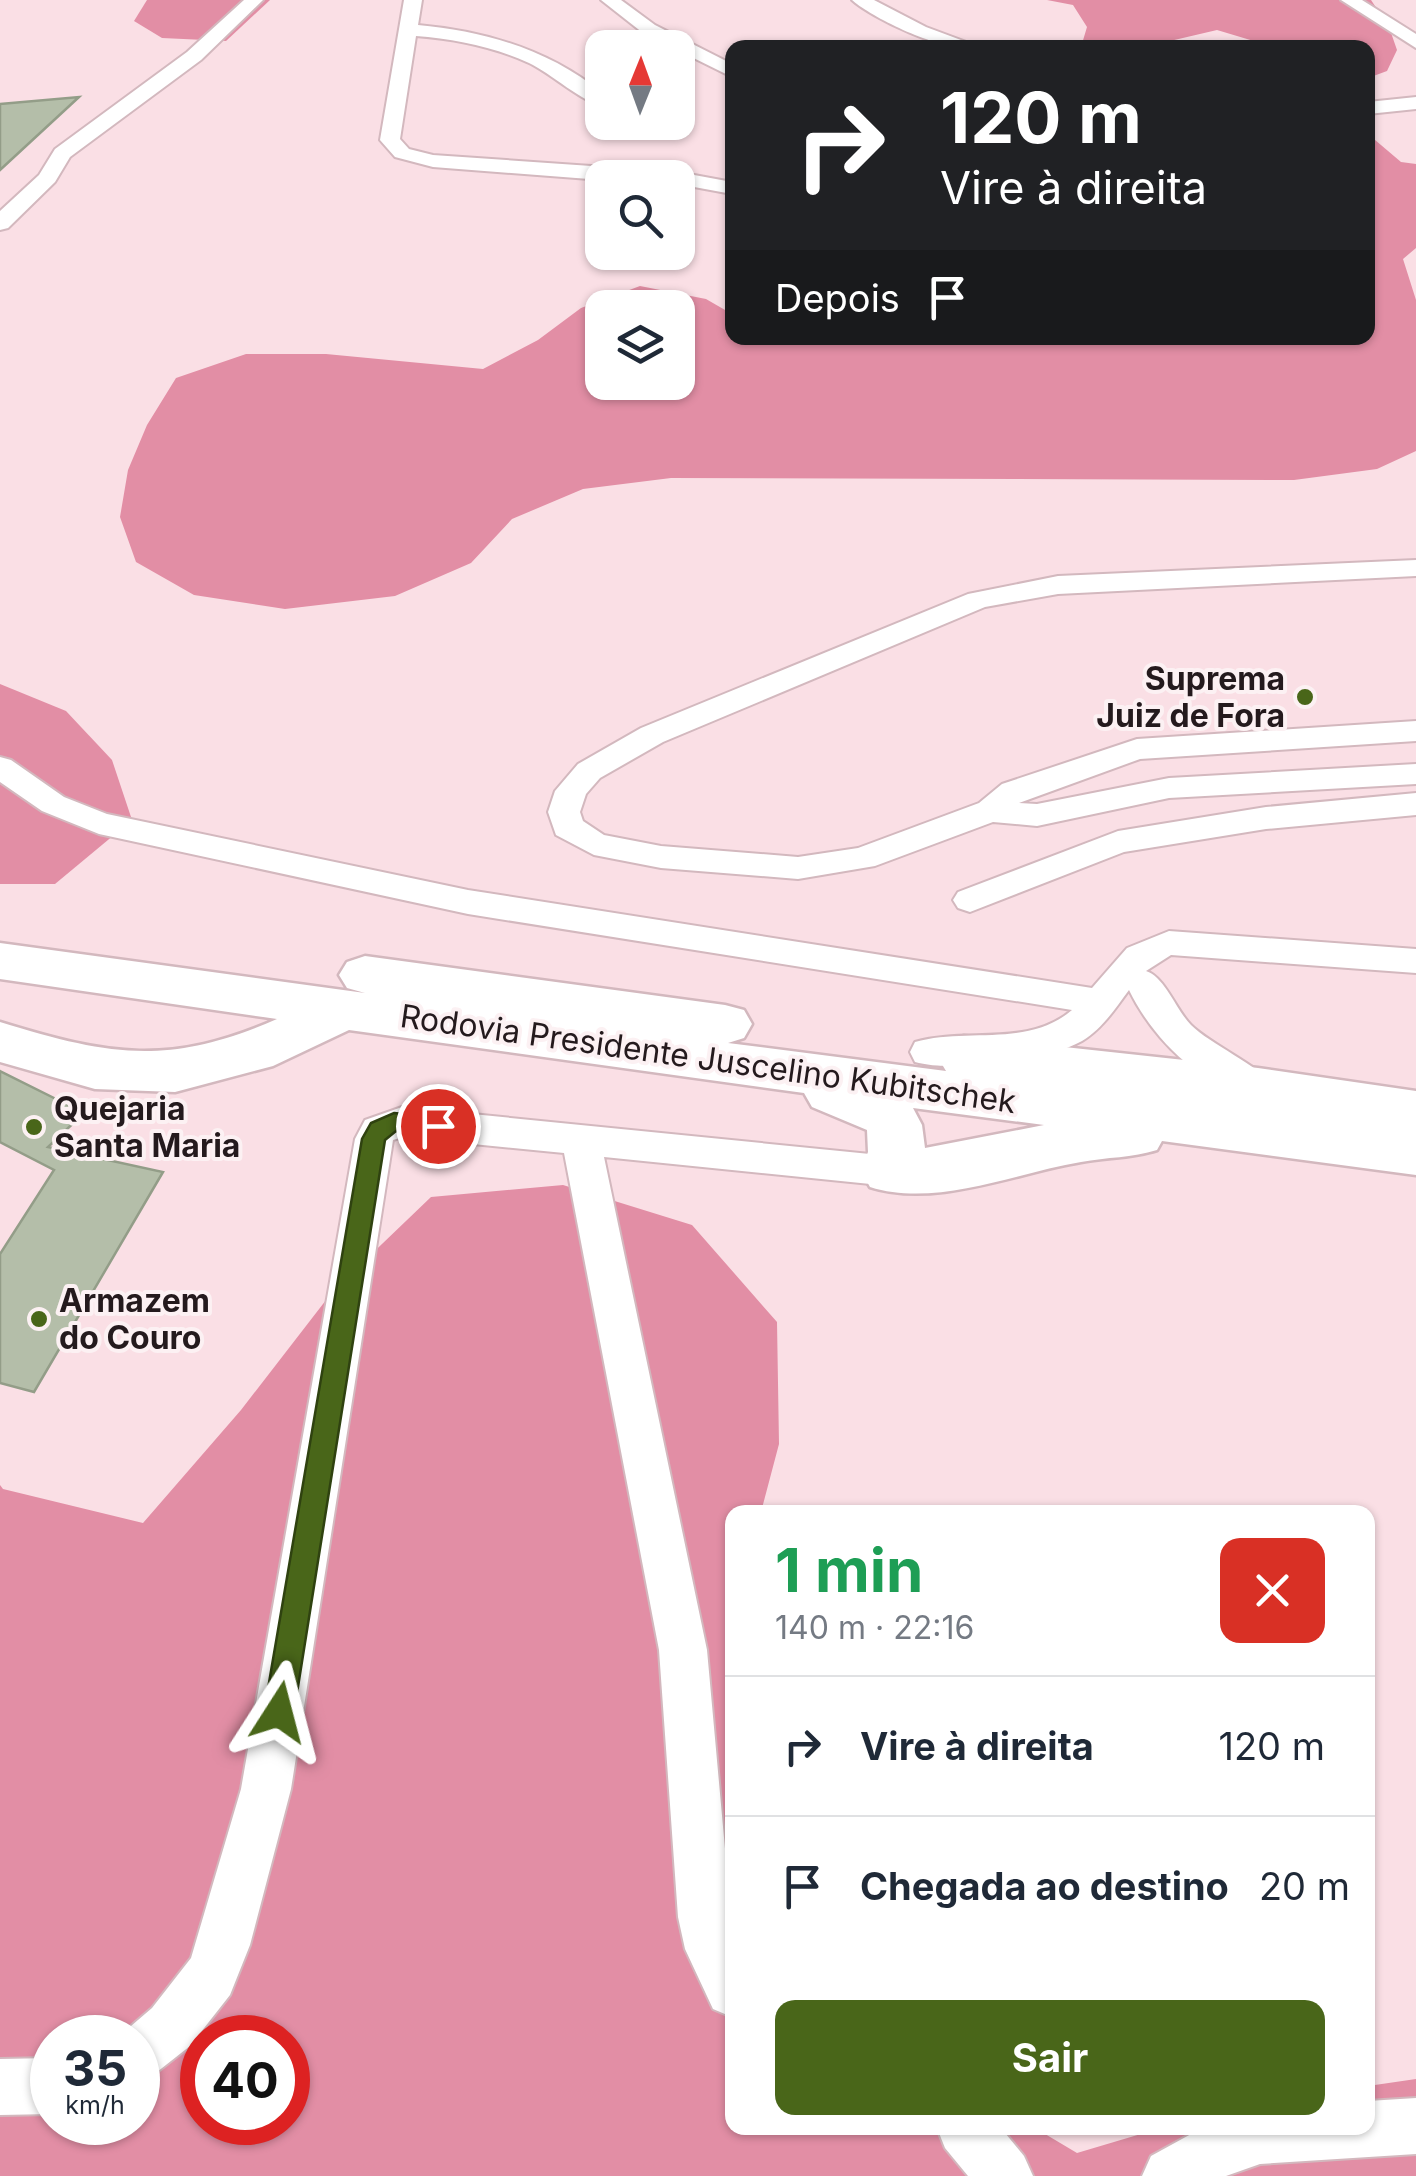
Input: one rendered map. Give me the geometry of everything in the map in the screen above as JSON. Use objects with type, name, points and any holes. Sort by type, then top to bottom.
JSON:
[{"type":"highway","name":"Rodovia Presidente Juscelino Kubitschek","points":[[0,925],[928,1052],[1258,1089],[1410,1138]]},
{"type":"highway","name":"Rodovia Presidente Juscelino Kubitschek","points":[[0,961],[592,1045],[1410,1138]]},
{"type":"highway","points":[[0,1042],[55,1062],[146,1074],[179,1074],[249,1056],[342,1010]]},
{"type":"highway","points":[[592,1045],[864,1102],[886,1112],[900,1137],[890,1172],[934,1170],[1122,1134],[1410,1138]]},
{"type":"street","points":[[0,224],[48,178],[62,153],[194,56],[254,0]]},
{"type":"street","points":[[413,0],[390,140],[402,153],[433,161],[585,172]]},
{"type":"street","points":[[610,0],[649,30],[725,68]]},
{"type":"street","points":[[861,0],[920,31],[950,40]]},
{"type":"street","points":[[1350,0],[1416,42]]},
{"type":"street","points":[[410,30],[510,48],[585,87]]},
{"type":"street","points":[[1375,107],[1416,103]]},
{"type":"street","points":[[695,181],[725,187]]},
{"type":"street","points":[[1416,568],[1058,585],[978,600],[652,735],[590,771],[571,791],[564,812],[568,827],[594,844],[661,857],[798,868],[863,858],[990,810],[1037,814],[1187,787],[1416,774]]},
{"type":"street","points":[[990,810],[1013,790],[1113,756],[1160,745],[1416,731]]},
{"type":"street","points":[[1160,745],[1153,758],[1157,769],[1187,787]]},
{"type":"street","points":[[0,767],[53,804],[99,823],[468,902],[1121,988],[1152,1004],[1193,1050],[1258,1089]]},
{"type":"street","points":[[970,900],[1118,842],[1266,818],[1416,804]]},
{"type":"street","points":[[1121,988],[1138,954],[1169,942],[1416,960]]},
{"type":"street","points":[[928,1052],[1054,1038],[1080,1024],[1158,961],[1190,952],[1416,976]]},
{"type":"street","points":[[160,2036],[171,2028],[211,1976],[266,1789],[376,1134],[385,1125],[402,1122],[890,1172]]},
{"type":"street","points":[[581,1141],[683,1650],[704,1918],[712,1950],[725,1976]]},
{"type":"street","points":[[0,2087],[30,2086]]},
{"type":"street","points":[[1375,2129],[1416,2126]]},
{"type":"street","points":[[971,2135],[1004,2176]]},
{"type":"street","points":[[1171,2176],[1207,2154],[1260,2136],[1276,2135]]},
{"type":"shaded area","points":[[147,0],[270,0],[226,41],[162,38],[134,21]]},
{"type":"shaded area","points":[[1047,0],[1371,0],[1389,27],[1397,50],[1387,71],[1375,75],[1375,40],[1251,40],[1217,30],[1174,40],[1083,40],[1087,27],[1073,5]]},
{"type":"shaded area","points":[[1375,140],[1401,162],[1416,164],[1416,248],[1403,259],[1416,300],[1416,451],[1377,469],[1294,480],[671,478],[583,489],[512,519],[471,563],[395,596],[285,609],[194,595],[136,562],[120,517],[128,470],[147,425],[176,378],[246,354],[326,354],[483,369],[538,340],[585,307],[585,400],[695,400],[695,297],[725,310],[725,345],[1375,345]]},
{"type":"shaded area","points":[[0,684],[66,711],[112,760],[132,820],[55,884],[0,884]]},
{"type":"shaded area","points":[[563,1185],[692,1225],[777,1322],[779,1444],[763,1505],[725,1505],[725,2135],[1047,2135],[1077,2153],[1137,2135],[1375,2135],[1375,2085],[1416,2079],[1416,2176],[0,2176],[0,1485],[3,1489],[143,1523],[241,1410],[333,1291],[431,1197]]},
{"type":"building","points":[[79,97],[0,170],[0,104]]},
{"type":"building","name":"Armazem do Couro","points":[[0,1071],[84,1113],[48,1147],[163,1172],[34,1392],[0,1383],[0,1254],[54,1170],[0,1142]]},
{"type":"place","name":"Suprema Juiz de Fora","points":[[1305,697]]},
{"type":"place","name":"Quejaria Santa Maria","points":[[34,1127]]},
{"type":"place","name":"Armazem do Couro","points":[[39,1319]]},
{"type":"route","points":[[279,1712],[374,1139],[379,1130],[394,1122],[438,1126]]}]
